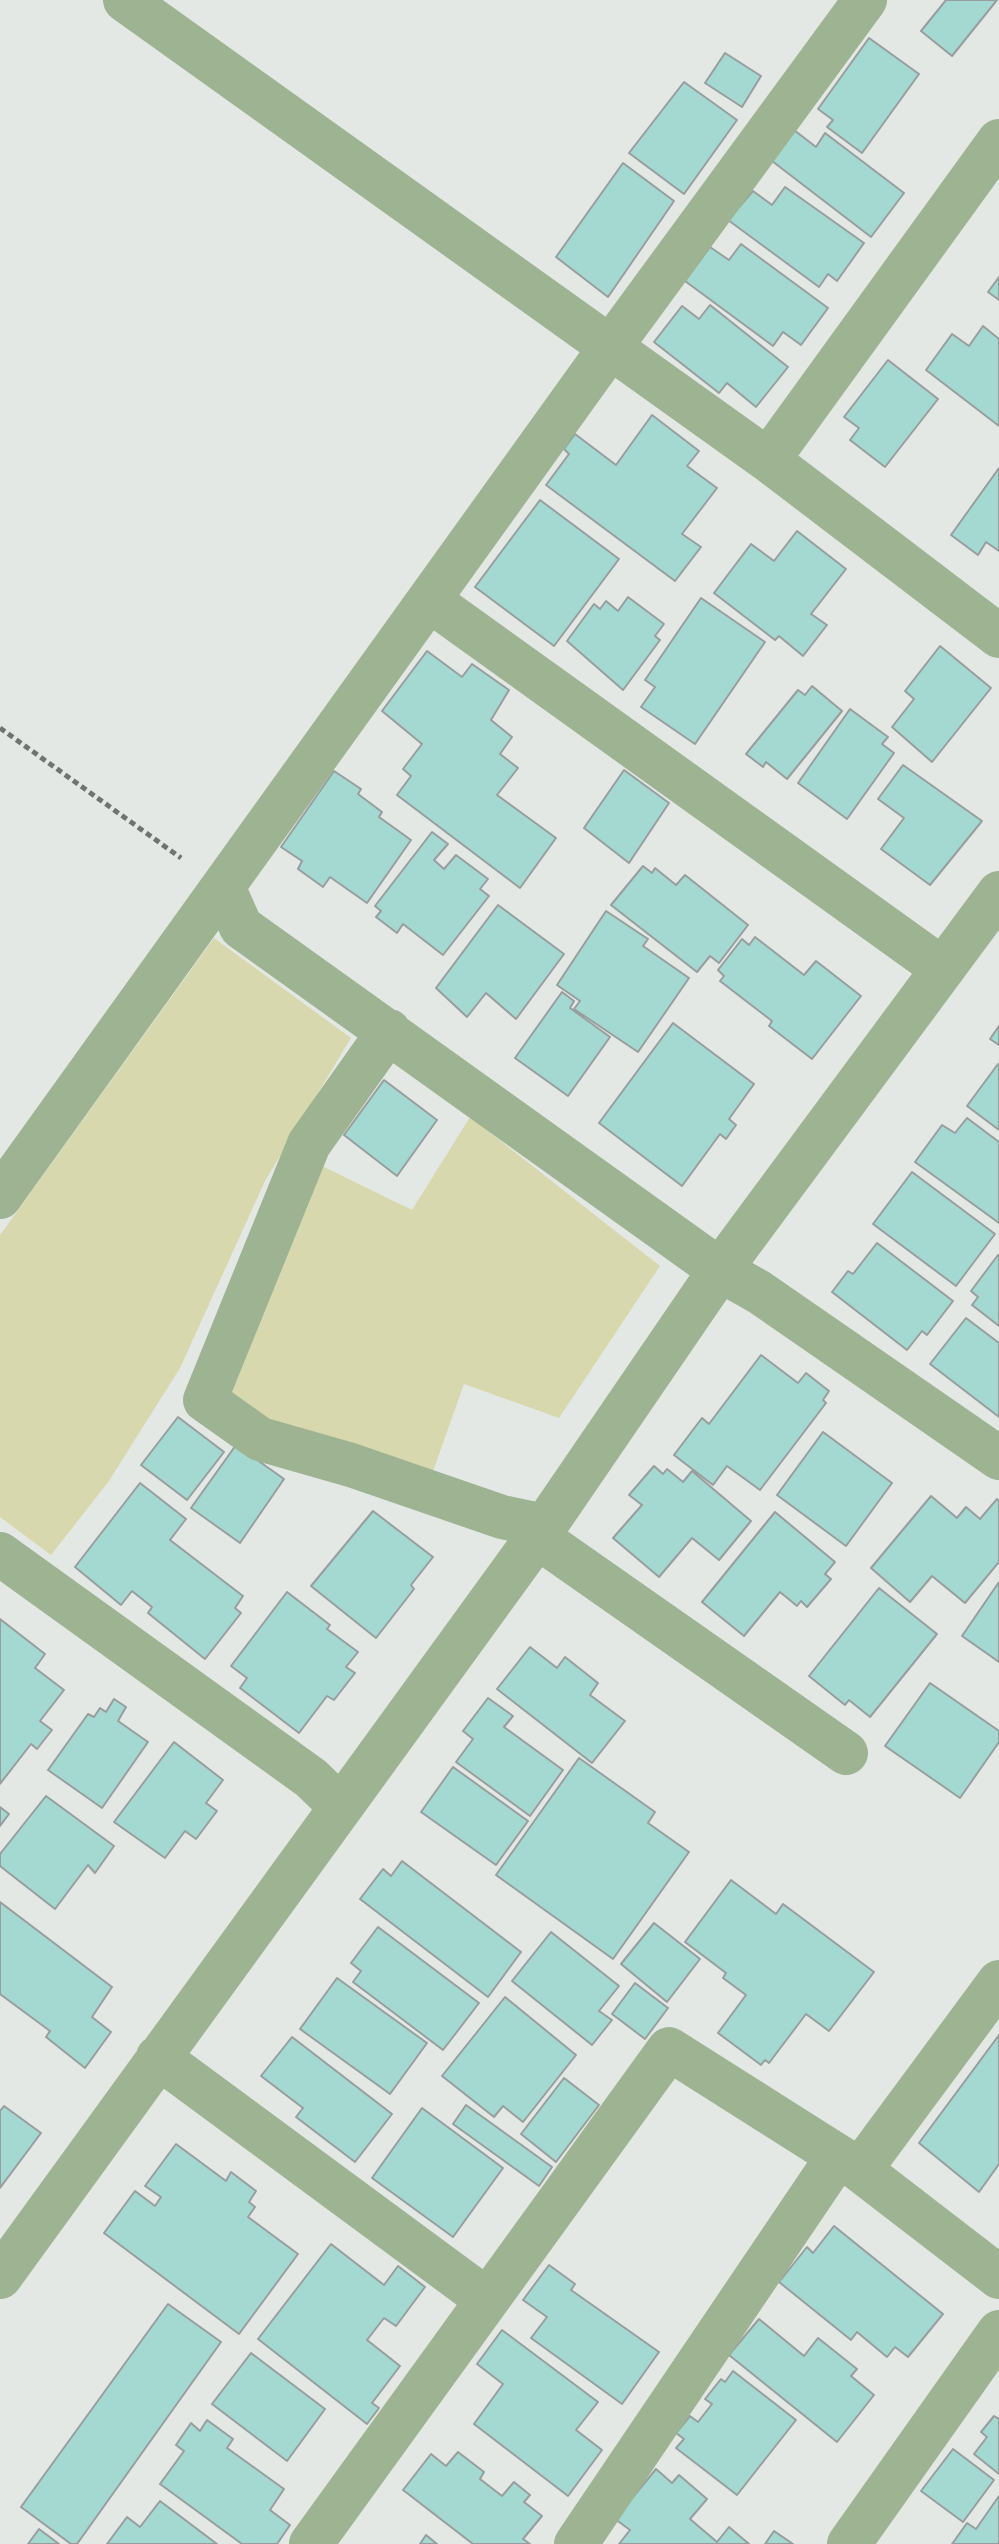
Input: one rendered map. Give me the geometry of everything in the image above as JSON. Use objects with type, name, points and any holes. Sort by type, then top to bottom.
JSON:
[{"type":"street","points":[[125,0],[768,460],[999,636]]},
{"type":"street","points":[[0,1197],[609,349],[865,0]]},
{"type":"street","points":[[768,460],[999,141]]},
{"type":"street","points":[[429,600],[943,969]]},
{"type":"street","points":[[224,889],[241,927],[720,1270],[759,1292],[999,1458]]},
{"type":"street","points":[[0,2277],[540,1531],[720,1270],[999,893]]},
{"type":"street","points":[[389,1031],[309,1144],[205,1400],[260,1439],[351,1465],[540,1531],[846,1753]]},
{"type":"street","points":[[0,1554],[311,1778],[340,1806]]},
{"type":"street","points":[[576,2544],[849,2163],[999,1982]]},
{"type":"street","points":[[311,2544],[669,2049],[849,2163],[999,2277]]},
{"type":"street","points":[[158,2057],[486,2299]]},
{"type":"street","points":[[849,2544],[999,2332]]},
{"type":"path","points":[[0,728],[224,889]]},
{"type":"green space","points":[[214,938],[351,1038],[265,1181],[180,1368],[109,1481],[51,1555],[0,1517],[0,1235]]},
{"type":"green space","points":[[470,1117],[660,1266],[559,1418],[464,1384],[432,1474],[263,1425],[223,1393],[322,1166],[412,1210]]},
{"type":"building","points":[[946,0],[997,0],[952,56],[921,31]]},
{"type":"building","points":[[869,38],[919,74],[862,153],[827,127],[833,120],[818,109]]},
{"type":"building","points":[[725,53],[761,76],[742,107],[705,83]]},
{"type":"building","points":[[684,82],[737,120],[684,194],[629,153]]},
{"type":"building","points":[[794,130],[816,147],[825,133],[904,193],[871,237],[772,161]]},
{"type":"building","points":[[623,163],[674,201],[608,297],[556,257]]},
{"type":"building","points":[[785,187],[864,243],[837,281],[828,274],[819,287],[728,220],[753,191],[772,205]]},
{"type":"building","points":[[741,244],[828,308],[801,345],[783,332],[773,346],[685,281],[710,247],[729,260]]},
{"type":"building","points":[[999,277],[999,300],[988,292]]},
{"type":"building","points":[[710,305],[788,367],[756,407],[727,383],[719,393],[654,342],[682,306],[699,319]]},
{"type":"building","points":[[983,326],[999,339],[999,426],[926,370],[952,334],[969,346]]},
{"type":"building","points":[[888,360],[938,399],[885,467],[850,440],[859,428],[844,417]]},
{"type":"building","points":[[652,415],[699,451],[687,466],[717,488],[682,534],[701,547],[675,581],[546,485],[569,454],[564,449],[575,434],[616,465]]},
{"type":"building","points":[[999,468],[999,551],[986,542],[978,555],[951,535]]},
{"type":"building","points":[[540,500],[619,559],[554,646],[475,587]]},
{"type":"building","points":[[797,531],[846,569],[811,614],[827,625],[803,656],[779,636],[775,640],[714,593],[751,544],[774,561]]},
{"type":"building","points":[[628,597],[664,624],[655,636],[660,640],[623,690],[567,641],[594,604],[600,609],[606,601],[618,611]]},
{"type":"building","points":[[701,598],[765,642],[695,744],[641,707],[655,687],[645,680]]},
{"type":"building","points":[[940,646],[991,688],[932,762],[892,727],[914,699],[905,691]]},
{"type":"building","points":[[427,651],[462,677],[472,664],[509,690],[491,720],[512,737],[500,754],[518,768],[497,795],[556,838],[520,888],[397,795],[411,776],[403,769],[422,744],[382,711]]},
{"type":"building","points":[[812,686],[842,711],[787,779],[766,762],[763,767],[746,754],[798,690],[805,695]]},
{"type":"building","points":[[850,709],[888,737],[882,744],[894,753],[847,819],[798,783]]},
{"type":"building","points":[[903,765],[982,821],[930,885],[881,849],[904,818],[878,799]]},
{"type":"building","points":[[624,770],[669,803],[629,863],[584,828]]},
{"type":"building","points":[[334,771],[361,789],[358,794],[382,812],[379,817],[411,840],[367,903],[330,877],[323,887],[298,869],[302,861],[281,847]]},
{"type":"building","points":[[432,832],[448,844],[434,860],[444,869],[456,855],[488,879],[480,889],[489,896],[443,955],[403,924],[397,933],[376,917],[381,911],[375,906]]},
{"type":"building","points":[[643,866],[652,873],[655,868],[676,885],[685,875],[748,925],[719,963],[710,956],[697,972],[611,905]]},
{"type":"building","points":[[498,905],[564,954],[516,1019],[486,993],[467,1017],[436,988]]},
{"type":"building","points":[[606,911],[648,939],[643,946],[689,978],[638,1052],[574,1009],[580,1001],[557,985]]},
{"type":"building","points":[[755,937],[804,975],[816,961],[861,996],[812,1059],[769,1026],[772,1021],[720,981],[724,976],[718,970],[742,939],[749,945]]},
{"type":"building","points":[[562,992],[574,1001],[570,1008],[610,1037],[568,1096],[515,1058]]},
{"type":"building","points":[[673,1023],[754,1084],[729,1119],[736,1125],[726,1139],[720,1134],[682,1186],[599,1123]]},
{"type":"building","points":[[999,1026],[999,1045],[990,1039]]},
{"type":"building","points":[[999,1065],[999,1130],[967,1106]]},
{"type":"building","points":[[384,1080],[437,1120],[397,1176],[344,1135]]},
{"type":"building","points":[[967,1118],[999,1142],[999,1223],[915,1162],[942,1125],[955,1133]]},
{"type":"building","points":[[912,1172],[995,1234],[956,1286],[873,1224]]},
{"type":"building","points":[[877,1243],[953,1301],[927,1335],[922,1331],[907,1350],[832,1292],[848,1271],[853,1274]]},
{"type":"building","points":[[998,1255],[999,1326],[972,1305],[978,1297],[971,1291]]},
{"type":"building","points":[[966,1318],[999,1343],[999,1417],[930,1364]]},
{"type":"building","points":[[761,1355],[798,1383],[806,1373],[829,1391],[823,1400],[826,1403],[760,1490],[727,1466],[713,1485],[674,1455],[702,1418],[709,1424]]},
{"type":"building","points":[[178,1417],[224,1452],[187,1500],[141,1465]]},
{"type":"building","points":[[823,1432],[892,1483],[846,1546],[777,1495]]},
{"type":"building","points":[[236,1445],[284,1479],[240,1543],[191,1508]]},
{"type":"building","points":[[654,1466],[663,1474],[667,1469],[683,1482],[692,1471],[751,1521],[719,1560],[692,1538],[659,1577],[613,1538],[642,1505],[629,1495]]},
{"type":"building","points":[[140,1483],[186,1519],[170,1540],[243,1596],[235,1608],[241,1613],[205,1659],[148,1613],[152,1607],[132,1591],[121,1605],[75,1567]]},
{"type":"building","points":[[931,1496],[957,1518],[966,1507],[980,1519],[997,1499],[999,1501],[999,1562],[965,1603],[932,1576],[910,1602],[871,1568]]},
{"type":"building","points":[[373,1511],[433,1557],[411,1585],[414,1589],[376,1638],[311,1586]]},
{"type":"building","points":[[775,1512],[835,1562],[825,1574],[831,1579],[807,1607],[801,1601],[797,1606],[780,1592],[744,1636],[702,1602]]},
{"type":"building","points":[[999,1582],[999,1662],[962,1636]]},
{"type":"building","points":[[879,1588],[937,1634],[870,1717],[849,1700],[845,1705],[809,1676]]},
{"type":"building","points":[[287,1592],[330,1625],[327,1629],[358,1652],[346,1667],[355,1673],[334,1700],[327,1696],[299,1733],[240,1688],[247,1678],[231,1666]]},
{"type":"building","points":[[0,1619],[45,1654],[35,1668],[64,1690],[40,1721],[52,1730],[37,1749],[31,1744],[0,1784]]},
{"type":"building","points":[[530,1647],[557,1668],[565,1657],[598,1683],[590,1695],[625,1721],[592,1763],[497,1689]]},
{"type":"building","points":[[930,1683],[999,1731],[999,1742],[960,1798],[885,1746]]},
{"type":"building","points":[[488,1698],[513,1716],[504,1727],[563,1770],[530,1816],[456,1762],[473,1739],[463,1731]]},
{"type":"building","points":[[114,1699],[126,1707],[118,1721],[148,1742],[102,1808],[48,1770],[88,1714],[94,1717],[100,1708],[106,1712]]},
{"type":"building","points":[[174,1742],[223,1780],[206,1803],[217,1811],[196,1839],[185,1831],[165,1858],[114,1822]]},
{"type":"building","points":[[579,1758],[655,1812],[648,1823],[689,1852],[613,1959],[496,1875]]},
{"type":"building","points":[[453,1767],[528,1821],[496,1865],[421,1812]]},
{"type":"building","points":[[46,1796],[114,1846],[95,1873],[88,1865],[55,1909],[0,1866],[0,1854]]},
{"type":"building","points":[[0,1807],[9,1814],[0,1826]]},
{"type":"building","points":[[402,1861],[521,1952],[488,1997],[360,1899],[383,1869],[391,1876]]},
{"type":"building","points":[[731,1880],[776,1914],[783,1904],[874,1972],[829,2031],[806,2014],[769,2063],[765,2060],[761,2065],[718,2033],[746,1995],[723,1978],[726,1973],[685,1942]]},
{"type":"building","points":[[0,1902],[112,1987],[92,2017],[111,2032],[85,2068],[46,2037],[50,2031],[0,1994]]},
{"type":"building","points":[[654,1923],[700,1959],[667,2002],[621,1964]]},
{"type":"building","points":[[378,1927],[479,2003],[443,2050],[353,1982],[361,1971],[351,1963]]},
{"type":"building","points":[[551,1932],[619,1986],[599,2011],[612,2020],[592,2045],[512,1981]]},
{"type":"building","points":[[337,1978],[427,2043],[390,2094],[300,2029]]},
{"type":"building","points":[[635,1983],[668,2008],[645,2039],[612,2014]]},
{"type":"building","points":[[505,1997],[576,2055],[523,2122],[503,2106],[494,2117],[442,2076]]},
{"type":"building","points":[[999,2035],[999,2164],[979,2192],[919,2143]]},
{"type":"building","points":[[292,2037],[392,2114],[355,2162],[296,2117],[303,2108],[261,2076]]},
{"type":"building","points":[[564,2078],[599,2105],[556,2162],[521,2134]]},
{"type":"building","points":[[466,2105],[552,2167],[539,2186],[453,2124]]},
{"type":"building","points":[[4,2106],[41,2133],[0,2188],[0,2111]]},
{"type":"building","points":[[422,2108],[503,2168],[453,2237],[372,2178]]},
{"type":"building","points":[[176,2144],[226,2181],[231,2172],[256,2191],[249,2202],[255,2207],[248,2217],[298,2254],[239,2334],[104,2233],[135,2191],[155,2206],[161,2197],[145,2186]]},
{"type":"building","points":[[834,2226],[943,2314],[908,2357],[895,2347],[887,2357],[857,2332],[851,2340],[779,2282],[807,2247],[813,2253]]},
{"type":"building","points":[[331,2244],[384,2285],[398,2266],[425,2287],[396,2326],[384,2318],[367,2340],[400,2366],[372,2403],[379,2408],[367,2424],[258,2339]]},
{"type":"building","points":[[549,2265],[575,2284],[571,2290],[659,2352],[622,2404],[531,2338],[547,2317],[523,2300]]},
{"type":"building","points":[[168,2304],[221,2342],[77,2544],[71,2544],[21,2507]]},
{"type":"building","points":[[759,2319],[804,2356],[818,2338],[857,2369],[851,2376],[874,2395],[837,2442],[729,2355]]},
{"type":"building","points":[[502,2330],[598,2402],[576,2430],[602,2450],[568,2496],[474,2424],[503,2384],[477,2364]]},
{"type":"building","points":[[251,2353],[325,2409],[287,2461],[212,2404]]},
{"type":"building","points":[[733,2371],[796,2420],[737,2495],[676,2448],[684,2439],[676,2433],[690,2416],[698,2422],[712,2404],[705,2399],[721,2379],[725,2382]]},
{"type":"building","points":[[994,2416],[999,2419],[999,2474],[974,2454],[987,2437],[981,2432]]},
{"type":"building","points":[[207,2420],[233,2439],[227,2448],[284,2489],[270,2510],[290,2525],[277,2544],[242,2544],[160,2484],[184,2451],[176,2445],[191,2423],[200,2431]]},
{"type":"building","points":[[953,2449],[994,2480],[963,2522],[921,2491]]},
{"type":"building","points":[[458,2452],[484,2472],[480,2479],[502,2496],[514,2482],[530,2495],[524,2502],[542,2516],[523,2539],[530,2544],[473,2544],[403,2490],[431,2454],[446,2466]]},
{"type":"building","points":[[656,2469],[672,2483],[679,2475],[707,2499],[690,2519],[717,2542],[729,2527],[749,2544],[619,2544],[630,2530],[615,2519]]},
{"type":"building","points":[[999,2496],[999,2544],[952,2544],[967,2523],[976,2529]]},
{"type":"building","points":[[160,2501],[217,2544],[107,2544],[127,2517],[140,2527]]},
{"type":"building","points":[[39,2529],[59,2544],[28,2544]]},
{"type":"building","points":[[774,2531],[793,2544],[765,2544]]},
{"type":"building","points":[[426,2535],[437,2544],[420,2544]]}]
